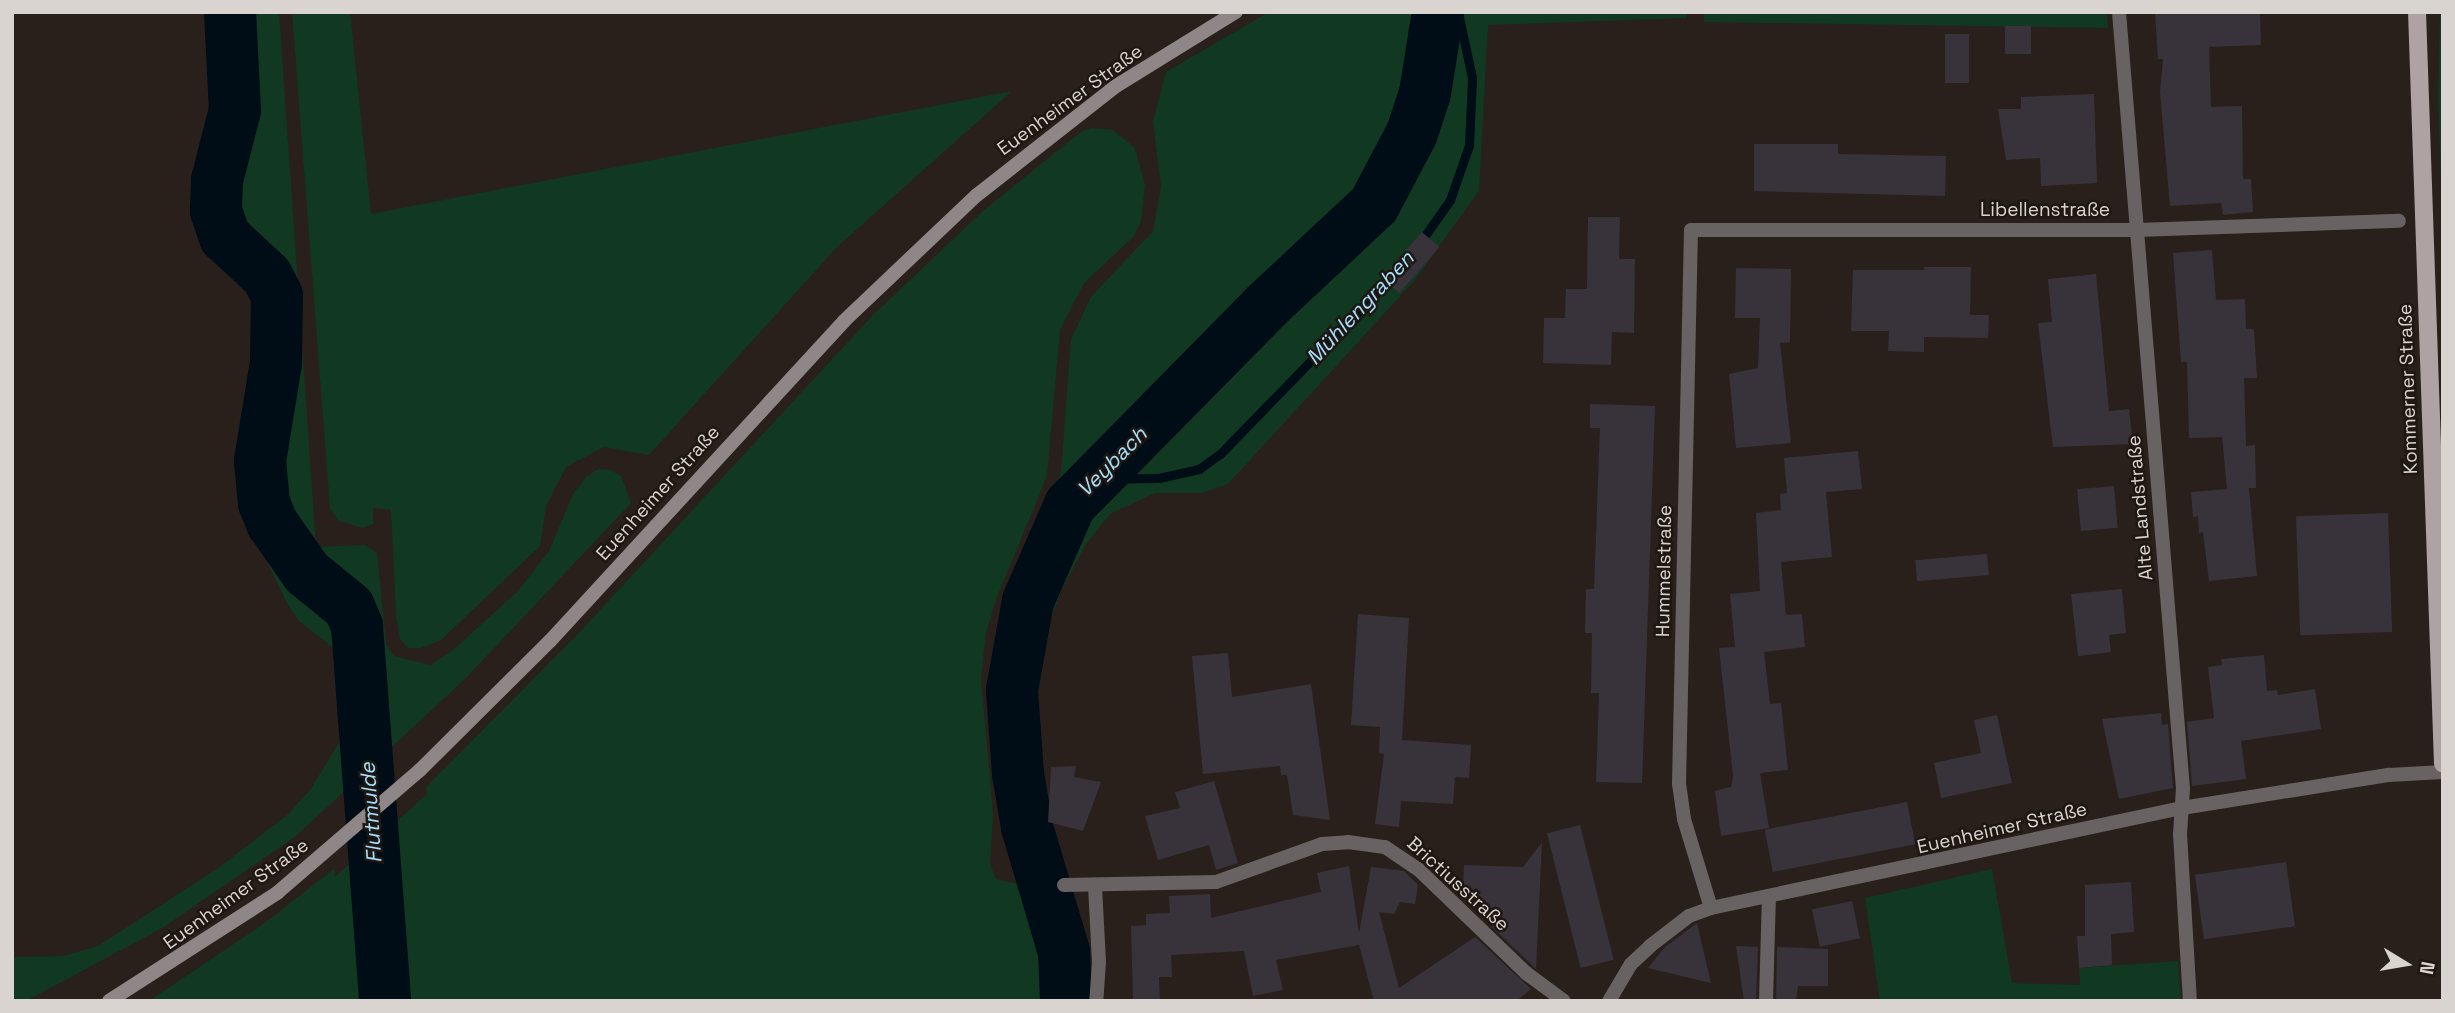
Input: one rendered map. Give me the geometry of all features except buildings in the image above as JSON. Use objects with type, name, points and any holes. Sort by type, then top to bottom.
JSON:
[{"type":"main road","name":"Euenheimer Straße","points":[[109,1001],[226,929],[333,847],[420,770],[550,641],[782,386],[930,236],[1072,118],[1236,12]]},
{"type":"main road","name":"Kommerner Straße","points":[[2417,12],[2443,764]]},
{"type":"street","name":"Alte Landstraße","points":[[2119,12],[2182,808],[2190,1001]]},
{"type":"street","name":"Libellenstraße","points":[[1691,230],[2137,230],[2399,221]]},
{"type":"street","name":"Hummelstraße","points":[[1691,230],[1679,784],[1684,819],[1711,908]]},
{"type":"street","name":"Euenheimer Straße","points":[[1609,1001],[1631,964],[1650,946],[1689,916],[1711,908],[2182,808],[2389,775],[2443,772]]},
{"type":"street","name":"Brictiusstraße","points":[[1064,885],[1216,882],[1322,844],[1348,842],[1385,847],[1409,861],[1525,973],[1564,1001]]},
{"type":"street","points":[[1095,886],[1099,962],[1096,1001]]},
{"type":"street","points":[[1766,1001],[1769,896]]},
{"type":"green space","points":[[211,12],[279,12],[316,547],[365,545],[377,553],[386,644],[394,656],[430,665],[453,650],[518,591],[549,551],[573,494],[586,477],[598,469],[611,470],[621,476],[631,503],[466,678],[296,836],[164,927],[26,1001],[12,1001],[12,957],[63,956],[98,946],[221,866],[287,815],[310,790],[339,743],[343,727],[344,656],[299,621],[288,605],[257,541],[243,494],[243,445],[259,353],[259,319],[247,289],[211,251],[195,213],[196,179],[215,117]]},
{"type":"green space","points":[[292,12],[350,12],[371,214],[1012,91],[837,247],[649,455],[604,447],[566,467],[546,506],[540,546],[441,640],[421,648],[408,648],[400,639],[396,614],[391,510],[373,508],[373,524],[363,528],[339,521],[330,509]]},
{"type":"green space","points":[[1269,12],[1687,12],[1687,18],[1488,25],[1479,191],[1414,281],[1228,484],[1202,493],[1155,493],[1110,514],[1086,544],[1061,591],[1037,657],[1032,691],[1039,819],[1056,872],[1047,869],[1024,773],[1020,677],[1030,616],[1020,612],[1008,691],[1014,774],[1030,867],[1025,872],[1013,861],[1007,840],[993,671],[1003,614],[1061,473],[1071,339],[1091,297],[1153,231],[1161,187],[1153,121],[1166,72]]},
{"type":"green space","points":[[1704,12],[2107,12],[2108,28],[1704,22]]},
{"type":"green space","points":[[2440,12],[2443,12],[2443,235],[2438,99]]},
{"type":"green space","points":[[1092,128],[1113,130],[1135,148],[1145,185],[1141,222],[1133,237],[1084,283],[1060,330],[1047,476],[997,597],[986,632],[981,678],[993,814],[990,864],[996,879],[1018,884],[1017,890],[1029,893],[1033,888],[1074,898],[1088,968],[1087,1001],[149,1001],[262,925],[334,869],[335,877],[427,794],[426,787],[577,635],[872,316],[983,211],[1082,131]]},
{"type":"green space","points":[[1992,869],[2012,983],[2080,985],[2079,968],[2178,961],[2181,1001],[1880,1001],[1865,898]]},
{"type":"waterway","name":"Flutmulde","points":[[230,12],[235,110],[217,180],[216,211],[225,237],[267,276],[277,296],[276,363],[260,461],[264,503],[272,523],[307,573],[349,607],[357,626],[385,1001]]},
{"type":"waterway","name":"Veybach","points":[[1066,1001],[1064,952],[1027,827],[1018,774],[1012,690],[1028,601],[1070,505],[1266,306],[1374,205],[1412,133],[1425,93],[1438,12]]},
{"type":"waterway","name":"Mühlengraben","points":[[1419,244],[1450,200],[1469,145],[1472,78],[1458,12]]},
{"type":"waterway","name":"Mühlengraben","points":[[1094,479],[1159,478],[1199,469],[1220,454],[1395,274]]}]
